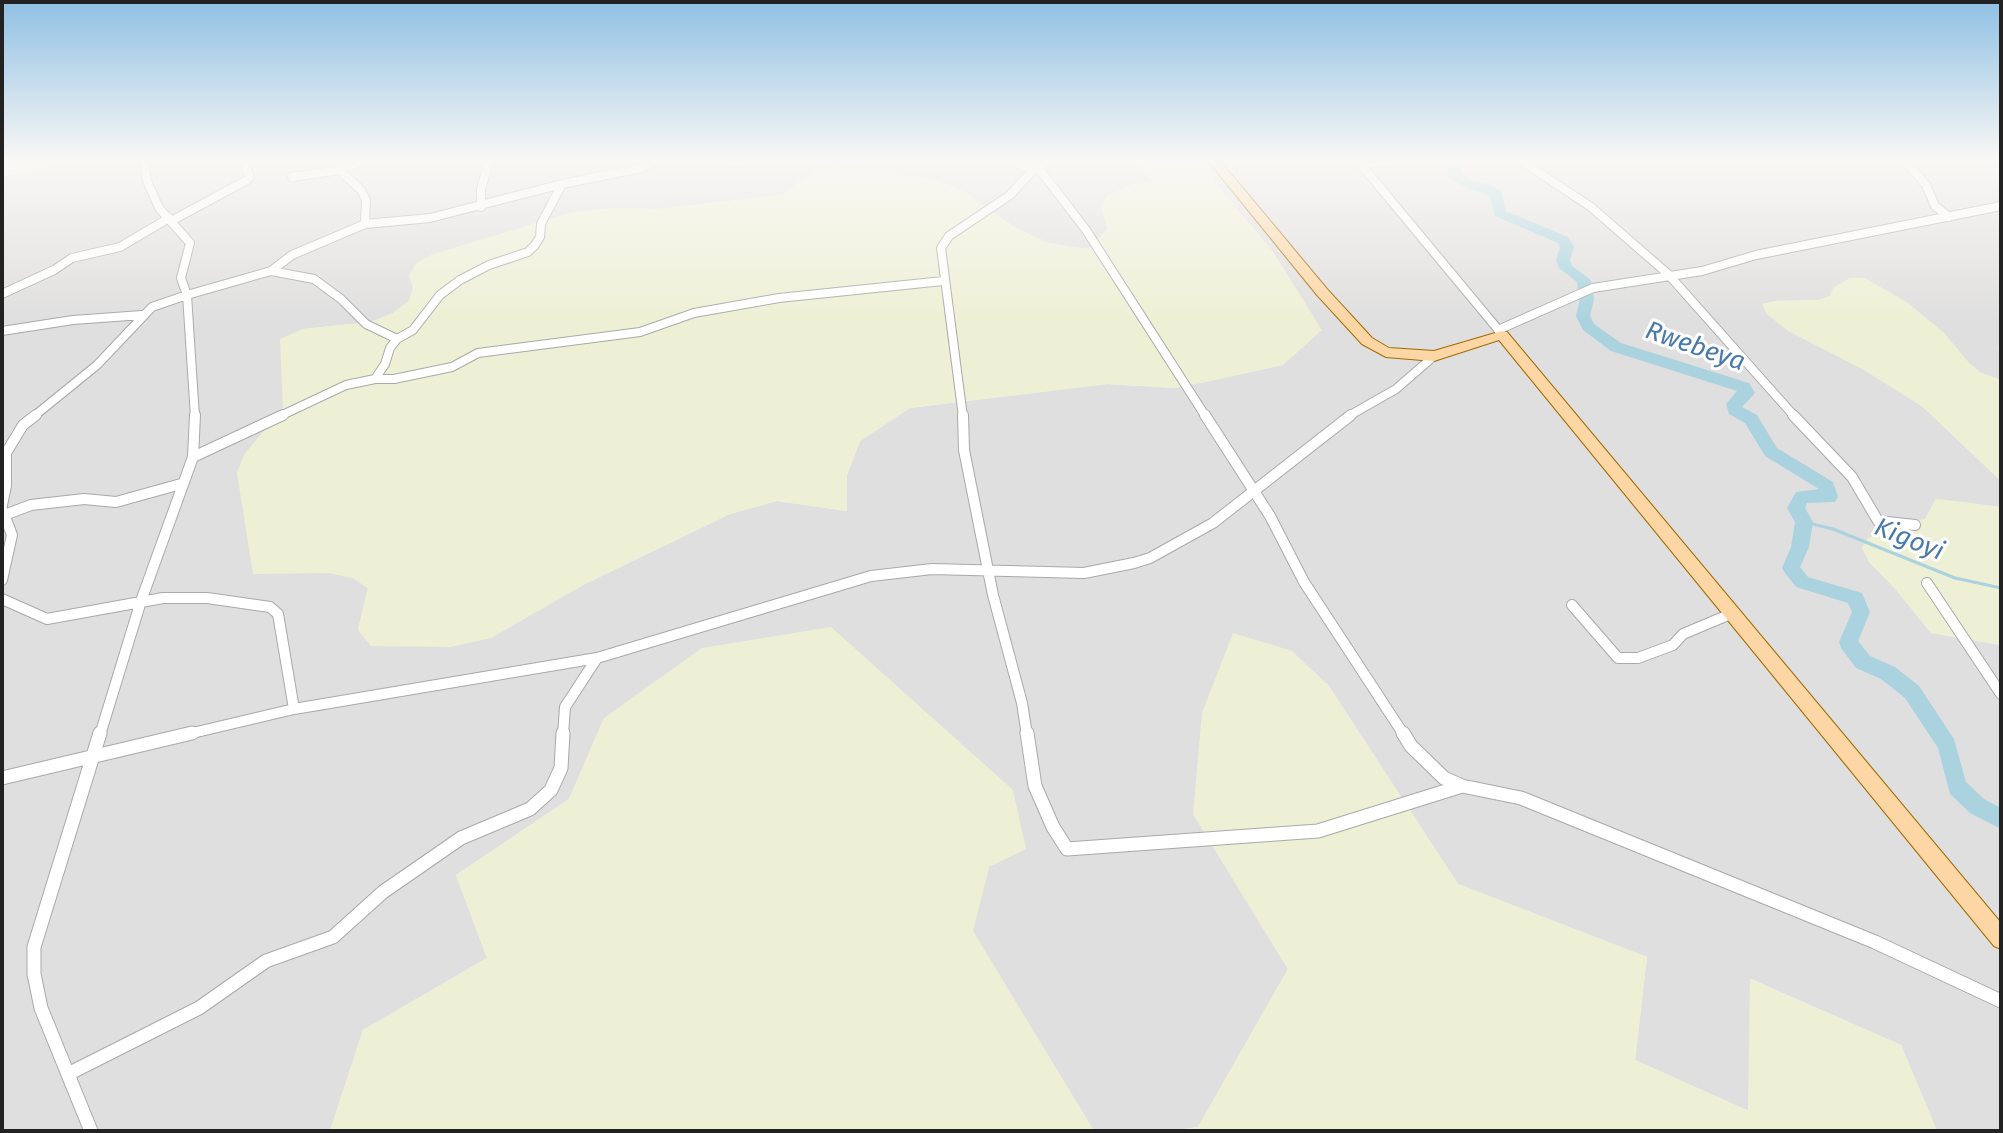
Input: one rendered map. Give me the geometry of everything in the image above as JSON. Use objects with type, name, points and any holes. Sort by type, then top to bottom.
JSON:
[{"type":"main road","points":[[1258,215],[1312,281],[1367,341],[1386,352],[1434,356],[1500,332],[2001,939]]},
{"type":"street","points":[[91,1131],[41,1008],[34,974],[34,947],[141,601],[193,457],[196,399],[187,295],[181,278],[190,243],[165,215]]},
{"type":"street","points":[[2,294],[54,270],[72,258],[120,247],[180,215]]},
{"type":"street","points":[[365,215],[365,224]]},
{"type":"street","points":[[2,580],[12,535],[2,516],[6,453],[11,441],[31,418],[119,344],[142,315],[152,307],[187,295],[271,271],[292,255],[365,224],[444,215]]},
{"type":"street","points":[[375,379],[397,339],[413,330],[440,295],[489,265],[528,252],[540,237],[546,215]]},
{"type":"street","points":[[982,215],[944,242],[941,248],[964,426],[964,450],[991,571],[993,595],[1022,703],[1035,786],[1053,827],[1067,849],[1318,831],[1462,786]]},
{"type":"street","points":[[1075,215],[1270,516],[1304,582],[1411,746],[1444,778],[1462,786],[1521,798],[1875,942],[2001,1001]]},
{"type":"street","points":[[1404,215],[1500,332],[1580,291],[1668,274],[1702,271],[1756,255],[1959,215]]},
{"type":"street","points":[[1600,215],[1668,274],[1752,372],[1852,477],[1878,521],[1915,525]]},
{"type":"street","points":[[271,271],[314,279],[341,299],[366,324],[397,339]]},
{"type":"street","points":[[193,457],[346,385],[452,367],[478,353],[640,332],[694,313],[779,298],[943,281]]},
{"type":"street","points":[[2,331],[73,320],[142,315]]},
{"type":"street","points":[[2,778],[294,709],[597,658],[871,576],[932,569],[1084,573],[1142,561],[1213,523],[1345,418],[1396,389],[1434,356]]},
{"type":"street","points":[[2,516],[31,505],[84,499],[116,502],[181,484]]},
{"type":"street","points":[[1927,583],[2001,694]]},
{"type":"street","points":[[2,599],[47,619],[141,601],[207,598],[270,607],[278,614],[294,709]]},
{"type":"street","points":[[1572,605],[1618,658],[1638,658],[1673,645],[1683,634],[1733,613]]},
{"type":"street","points":[[68,1074],[199,1008],[266,961],[333,937],[383,892],[461,838],[530,809],[543,799],[561,768],[565,707],[597,658]]},
{"type":"shaded area","points":[[2,215],[579,215],[535,223],[497,237],[413,288],[409,301],[393,313],[371,322],[303,329],[283,408],[244,455],[253,573],[330,573],[353,578],[368,588],[358,630],[587,583],[730,514],[777,501],[847,511],[847,475],[860,441],[910,408],[1107,384],[1174,388],[1283,365],[1229,215],[2001,215],[2001,346],[1998,347],[2001,353],[2001,380],[1981,373],[1943,332],[1830,296],[1819,300],[1774,301],[1866,371],[1923,407],[2001,481],[2001,507],[1936,499],[1925,519],[1895,526],[1869,562],[1896,589],[1931,633],[2001,645],[2001,1131],[1937,1131],[1901,1045],[1751,979],[1749,1111],[1635,1060],[1647,957],[1458,884],[1327,683],[1193,814],[1288,969],[1198,1127],[1171,1131],[1094,1131],[972,931],[989,867],[604,718],[569,799],[456,875],[487,958],[363,1030],[330,1131],[2,1131]]},
{"type":"shaded area","points":[[997,215],[1104,215],[1108,229],[1088,249],[1048,243]]},
{"type":"green space","points":[[564,215],[997,215],[1048,243],[1088,249],[1108,230],[1104,215],[1242,215],[1274,253],[1322,330],[1283,365],[1206,382],[1174,388],[1107,384],[910,408],[860,441],[847,475],[847,511],[777,501],[730,514],[587,583],[491,638],[450,647],[371,646],[358,630],[368,588],[353,578],[329,573],[253,574],[237,473],[244,455],[283,408],[280,339],[303,329],[371,322],[393,313],[409,301],[413,288],[409,276],[416,263],[433,254]]},
{"type":"green space","points":[[1850,278],[1865,278],[1908,303],[1943,332],[1981,373],[2001,380],[2001,481],[1923,407],[1866,371],[1788,331],[1767,314],[1762,304],[1819,300],[1830,296],[1833,288]]},
{"type":"green space","points":[[1936,499],[2001,507],[2001,645],[1931,633],[1869,562],[1862,548],[1868,538],[1895,526],[1925,519]]},
{"type":"green space","points":[[831,627],[1013,790],[1026,849],[989,867],[973,931],[1094,1131],[330,1131],[363,1030],[487,958],[456,875],[569,799],[604,718],[702,648]]},
{"type":"green space","points":[[1233,633],[1292,651],[1327,684],[1458,884],[1647,957],[1635,1060],[1748,1111],[1750,979],[1901,1045],[1937,1131],[1171,1131],[1198,1127],[1288,969],[1193,814],[1202,713]]},
{"type":"waterway","name":"Rwebeya","points":[[1503,215],[1563,240],[1567,247],[1563,260],[1566,268],[1584,280],[1587,299],[1583,316],[1588,327],[1616,347],[1743,387],[1747,393],[1734,404],[1735,410],[1751,419],[1771,452],[1827,486],[1829,497],[1802,497],[1796,508],[1804,522],[1800,547],[1791,568],[1802,582],[1855,598],[1861,612],[1848,642],[1863,662],[1888,673],[1912,692],[1947,745],[1957,787],[1977,806],[2001,819]]},
{"type":"waterway","name":"Kigoyi","points":[[1804,522],[1833,529],[1955,578],[2001,588]]}]
